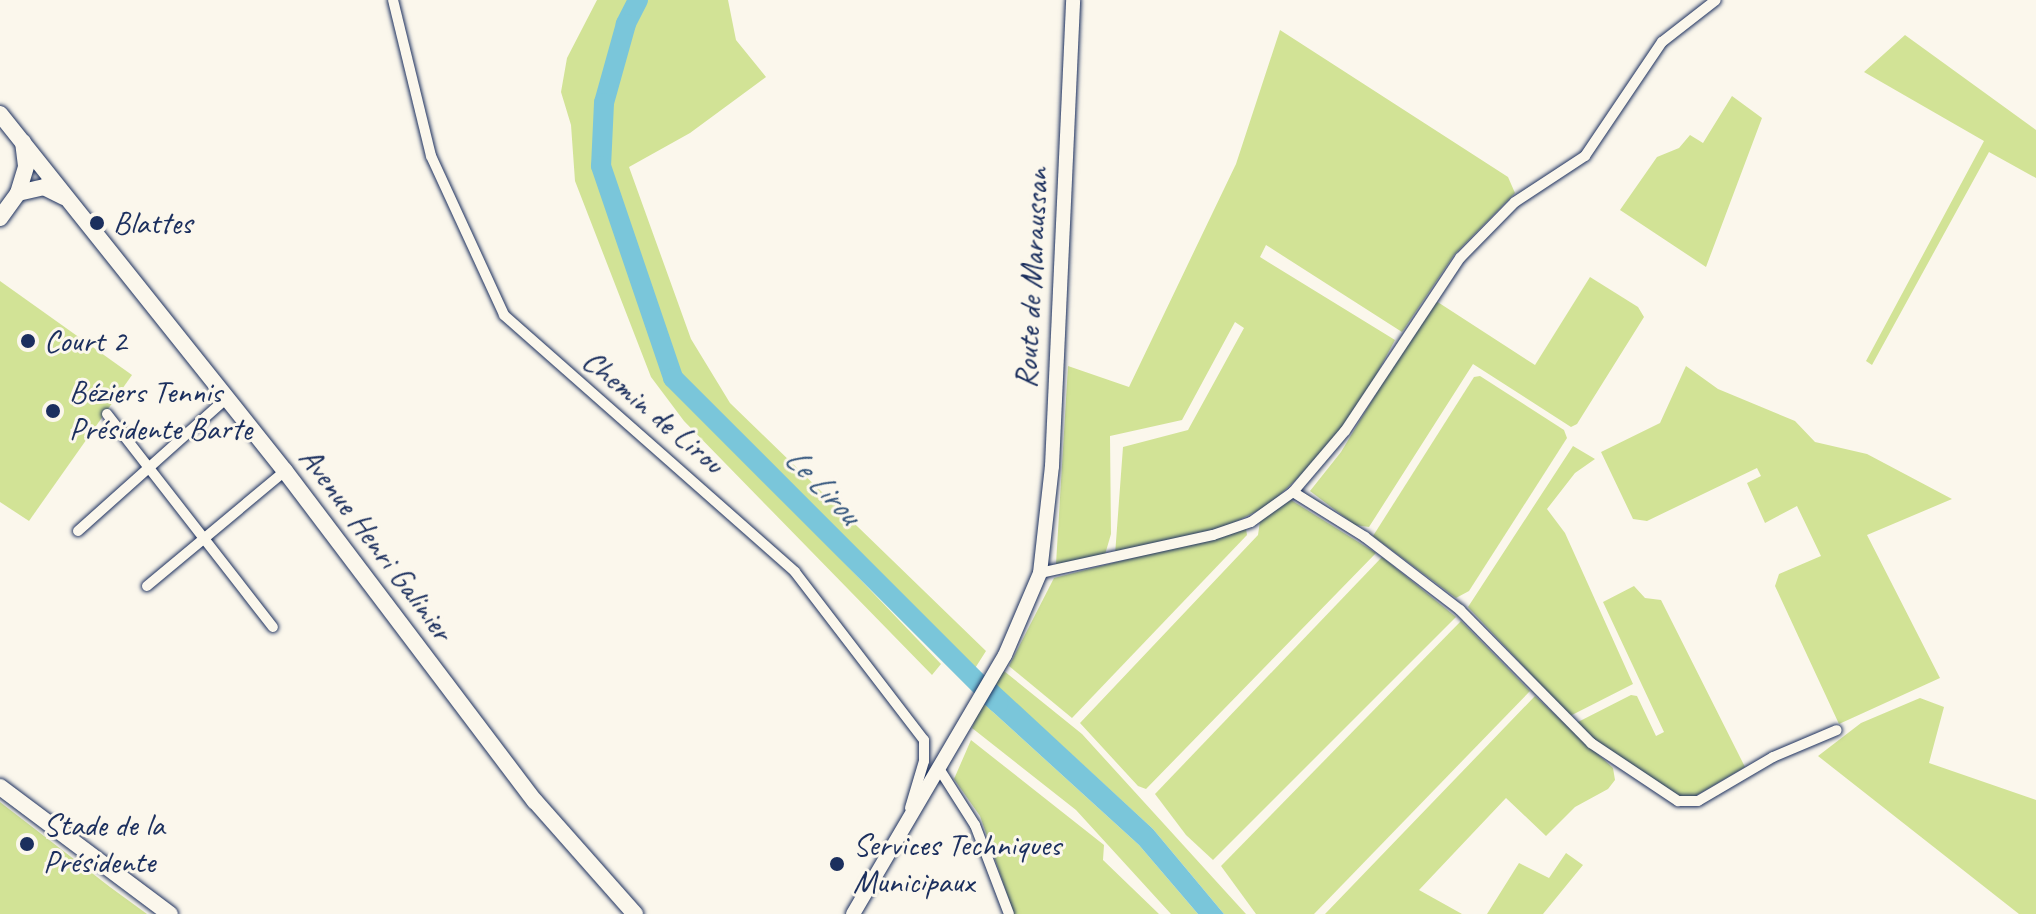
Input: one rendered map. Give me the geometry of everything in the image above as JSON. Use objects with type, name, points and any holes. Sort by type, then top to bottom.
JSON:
[{"type":"main road","name":"Route de Maraussan","points":[[1056,303],[1067,0]]},
{"type":"main road","name":"Route de Maraussan","points":[[853,914],[998,666],[1030,605],[1041,566],[1073,0]]},
{"type":"main road","name":"Avenue Henri Galinier","points":[[0,114],[285,471],[535,801],[635,914]]},
{"type":"main road","points":[[0,218],[18,193],[26,166],[23,141]]},
{"type":"main road","name":"Avenue Henri Galinier","points":[[18,193],[44,187],[74,206]]},
{"type":"main road","points":[[0,787],[170,914]]},
{"type":"street","name":"Chemin de Lirou","points":[[393,0],[431,156],[504,315],[795,572],[924,740],[924,761],[905,826]]},
{"type":"street","points":[[1041,566],[1213,535],[1251,522],[1293,492],[1345,431],[1460,258],[1515,202],[1585,156],[1662,42],[1716,0]]},
{"type":"street","points":[[78,531],[227,398]]},
{"type":"street","points":[[107,414],[202,540],[273,627]]},
{"type":"street","points":[[147,586],[285,471]]},
{"type":"street","points":[[1293,492],[1365,537],[1460,610],[1591,743],[1678,801],[1698,801],[1773,757],[1837,730]]},
{"type":"street","points":[[938,767],[975,825],[1009,914]]},
{"type":"green space","points":[[597,0],[728,0],[736,40],[766,77],[690,133],[629,167],[691,339],[730,403],[986,651],[972,673],[841,544],[834,552],[941,664],[932,675],[684,421],[651,377],[575,181],[571,125],[561,92],[567,58]]},
{"type":"green space","points":[[1280,30],[1508,177],[1515,193],[1454,255],[1402,332],[1266,245],[1260,257],[1395,340],[1362,401],[1321,456],[1269,505],[1227,526],[1115,555],[1123,447],[1188,430],[1244,328],[1235,322],[1182,420],[1110,436],[1111,534],[1104,558],[1056,564],[1068,366],[1129,387],[1236,164]]},
{"type":"green space","points":[[1905,35],[2036,130],[2036,178],[1989,152],[1872,365],[1866,361],[1984,141],[1864,72]]},
{"type":"green space","points":[[1732,96],[1762,118],[1706,267],[1620,210],[1657,157],[1679,148],[1690,135],[1703,143]]},
{"type":"green space","points":[[1590,277],[1638,307],[1644,317],[1577,424],[1571,427],[1473,364],[1369,527],[1355,525],[1310,491],[1341,452],[1433,299],[1535,365]]},
{"type":"green space","name":"Béziers Tennis Présidente Barte","points":[[0,281],[132,375],[29,521],[0,502]]},
{"type":"green space","points":[[1686,366],[1718,389],[1795,421],[1815,442],[1867,454],[1952,499],[1867,535],[1940,678],[1839,724],[1775,586],[1779,574],[1821,556],[1797,506],[1765,523],[1747,483],[1761,476],[1757,468],[1647,521],[1633,519],[1601,452],[1660,423]]},
{"type":"green space","points":[[1480,376],[1564,430],[1567,438],[1469,591],[1456,598],[1373,536],[1474,377]]},
{"type":"green space","points":[[1573,446],[1595,459],[1575,473],[1547,509],[1565,533],[1633,684],[1570,716],[1468,607]]},
{"type":"green space","points":[[1291,500],[1376,553],[1146,789],[1138,786],[1080,723],[1258,535],[1260,521]]},
{"type":"green space","points":[[1246,529],[1247,535],[1072,718],[1009,666],[1054,578]]},
{"type":"green space","points":[[1382,557],[1456,617],[1213,860],[1186,835],[1155,794]]},
{"type":"green space","points":[[1634,586],[1645,598],[1661,600],[1745,767],[1685,802],[1625,767],[1576,723],[1631,695],[1637,696],[1656,736],[1664,732],[1603,602]]},
{"type":"green space","points":[[1461,621],[1530,691],[1314,914],[1256,914],[1221,866]]},
{"type":"green space","points":[[1004,671],[1082,734],[1246,914],[1224,914],[1153,829],[995,684]]},
{"type":"green space","points":[[1535,696],[1613,768],[1615,780],[1608,789],[1575,807],[1546,836],[1506,798],[1419,890],[1462,914],[1325,914]]},
{"type":"green space","points":[[1920,698],[1944,707],[1929,763],[2036,800],[2036,914],[2019,914],[1818,756],[1861,723]]},
{"type":"green space","points":[[982,702],[1139,845],[1198,914],[1171,914],[1076,810],[972,728]]},
{"type":"green space","points":[[971,740],[1104,845],[1103,860],[1159,914],[1014,914],[980,816],[954,779]]},
{"type":"green space","name":"Stade de la Présidente","points":[[0,802],[110,887],[147,914],[0,914]]},
{"type":"green space","points":[[1566,853],[1583,865],[1543,914],[1487,914],[1519,863],[1549,878]]},
{"type":"water","points":[[994,682],[1153,829],[1224,914],[1198,914],[1139,845],[982,702]]},
{"type":"waterway","name":"Le Lirou","points":[[638,0],[626,24],[604,103],[601,166],[673,378],[998,703]]},
{"type":"place","name":"Blattes","points":[[97,223]]},
{"type":"place","name":"Court 2","points":[[28,341]]},
{"type":"place","name":"Béziers Tennis Présidente Barte","points":[[53,411]]},
{"type":"place","name":"Stade de la Présidente","points":[[27,844]]},
{"type":"place","name":"Services Techniques Municipaux","points":[[837,864]]}]
